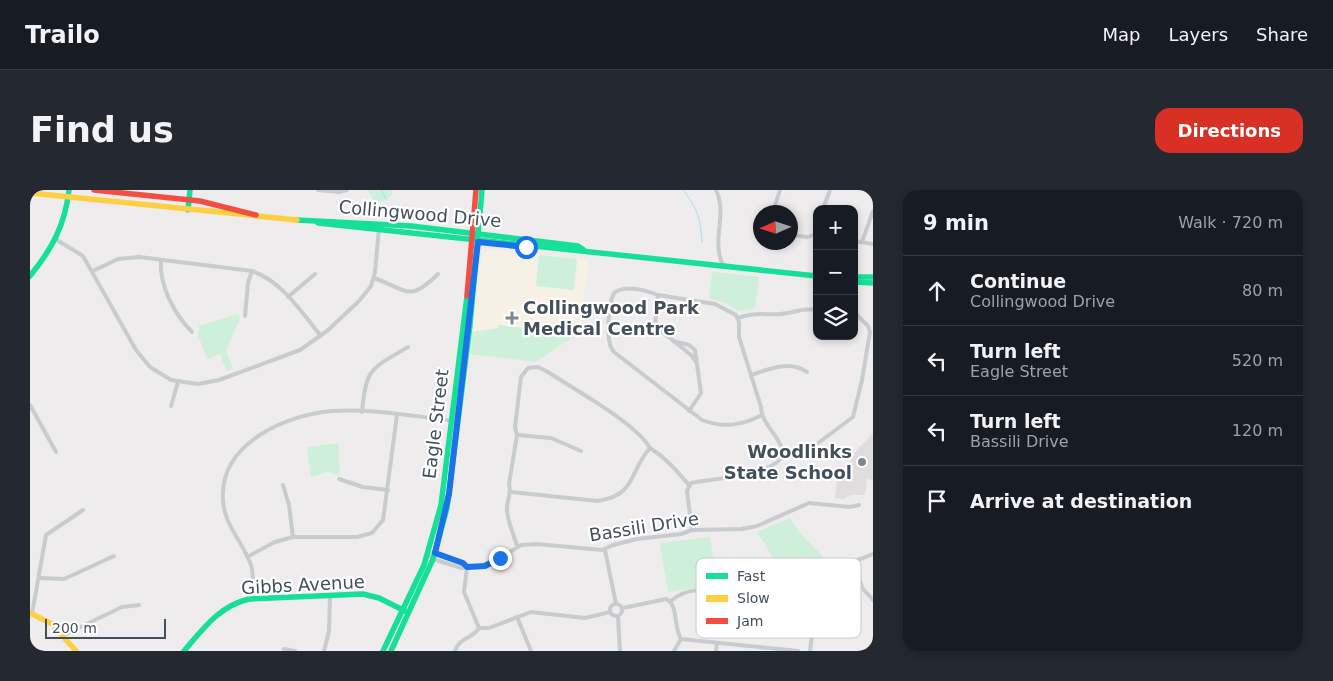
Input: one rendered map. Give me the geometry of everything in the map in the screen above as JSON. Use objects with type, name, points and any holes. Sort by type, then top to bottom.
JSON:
[{"type":"main road","points":[[30,276],[57,240],[64,223],[66,198],[64,190]]},
{"type":"main road","points":[[66,198],[69,190]]},
{"type":"main road","name":"Collingwood Drive","points":[[94,190],[189,200],[218,205],[270,219]]},
{"type":"main road","points":[[188,210],[190,190]]},
{"type":"main road","name":"Eagle Street","points":[[391,651],[406,612],[432,556],[454,421],[476,242],[476,190]]},
{"type":"main road","name":"Eagle Street","points":[[476,233],[482,190]]},
{"type":"main road","name":"Collingwood Drive","points":[[30,193],[270,219],[476,233],[578,246],[584,250]]},
{"type":"main road","name":"Collingwood Drive","points":[[379,227],[476,242],[578,252],[584,250],[813,276]]},
{"type":"main road","points":[[858,277],[873,277]]},
{"type":"main road","points":[[858,282],[873,283]]},
{"type":"main road","name":"Gibbs Avenue","points":[[184,651],[227,605],[252,599],[367,595],[406,612]]},
{"type":"main road","name":"Eagle Street","points":[[383,651],[406,612]]},
{"type":"main road","points":[[31,614],[52,624],[76,651]]},
{"type":"street","points":[[318,190],[339,192],[347,190]]},
{"type":"street","points":[[712,265],[718,254],[721,206],[716,190]]},
{"type":"street","points":[[775,205],[780,190]]},
{"type":"street","points":[[824,205],[830,190]]},
{"type":"street","points":[[862,242],[873,212]]},
{"type":"street","points":[[57,240],[83,256],[142,359],[160,374],[178,382],[198,384],[219,380],[300,350],[321,336],[359,302],[374,278],[379,227]]},
{"type":"street","points":[[798,235],[813,235]]},
{"type":"street","points":[[858,242],[873,244]]},
{"type":"street","points":[[718,254],[724,266]]},
{"type":"street","points":[[93,271],[113,261],[125,258],[161,260],[252,271],[270,279],[321,336]]},
{"type":"street","points":[[161,260],[162,282],[184,323],[192,332]]},
{"type":"street","points":[[245,316],[248,283],[252,271]]},
{"type":"street","points":[[288,297],[315,274]]},
{"type":"street","points":[[374,278],[409,292],[416,292],[424,288],[438,274]]},
{"type":"street","points":[[762,415],[743,423],[727,426],[708,422],[689,411],[614,352],[608,343],[614,293],[624,288],[650,291],[658,295],[715,304],[729,310],[738,318],[739,338],[762,415],[784,454]]},
{"type":"street","points":[[658,295],[655,326],[691,355],[697,364]]},
{"type":"street","points":[[738,318],[752,313],[783,314],[803,308],[813,309]]},
{"type":"street","points":[[784,454],[792,454],[814,446],[855,413],[870,332],[868,326],[858,316]]},
{"type":"street","points":[[673,341],[694,347],[701,393],[689,411]]},
{"type":"street","points":[[362,412],[366,381],[372,370],[408,347]]},
{"type":"street","points":[[751,374],[786,366],[795,366],[807,372]]},
{"type":"street","points":[[466,567],[485,566],[512,552],[517,546],[508,519],[507,499],[511,492],[509,484],[514,441],[517,435],[515,427],[521,377],[524,371],[532,367],[548,372],[634,429],[647,441],[650,448],[657,451],[672,464],[688,485],[687,491],[692,530]]},
{"type":"street","points":[[171,406],[178,382]]},
{"type":"street","points":[[30,404],[56,452]]},
{"type":"street","points":[[252,599],[253,577],[248,557],[229,524],[223,501],[226,474],[236,455],[252,440],[287,422],[332,411],[454,421]]},
{"type":"street","points":[[248,557],[276,542],[293,537],[357,537],[372,533],[383,520],[396,415]]},
{"type":"street","points":[[517,435],[551,438],[581,451]]},
{"type":"street","points":[[511,492],[598,502],[612,499],[631,484],[650,448]]},
{"type":"street","points":[[688,485],[694,482],[747,475],[779,460],[784,454]]},
{"type":"street","points":[[339,479],[364,487],[388,490]]},
{"type":"street","points":[[283,485],[289,505],[293,537]]},
{"type":"street","name":"Bassili Drive","points":[[517,546],[536,544],[579,550],[605,550],[613,545],[637,539],[682,534],[692,530],[742,529],[757,526],[809,503],[850,507],[859,505]]},
{"type":"street","points":[[31,614],[35,587],[39,578],[38,569],[46,536],[83,510]]},
{"type":"street","points":[[605,550],[616,604],[623,608],[660,599],[670,601],[678,595],[696,592]]},
{"type":"street","points":[[861,559],[873,554]]},
{"type":"street","points":[[39,578],[64,579],[114,556]]},
{"type":"street","points":[[432,556],[463,563],[466,567],[464,592],[478,628],[475,634],[459,642],[455,651]]},
{"type":"street","points":[[861,584],[873,600]]},
{"type":"street","points":[[324,651],[330,631],[330,596]]},
{"type":"street","points":[[670,601],[678,634],[681,638],[761,650],[770,647],[798,651]]},
{"type":"street","points":[[610,612],[611,607],[616,604]]},
{"type":"street","points":[[62,636],[122,607],[139,605]]},
{"type":"street","points":[[620,651],[618,617],[622,613],[623,608]]},
{"type":"street","points":[[478,628],[489,628],[531,612],[585,618],[610,612]]},
{"type":"street","points":[[610,612],[618,617]]},
{"type":"street","points":[[517,617],[531,651]]},
{"type":"street","points":[[674,651],[681,638]]},
{"type":"street","points":[[810,651],[812,638]]},
{"type":"street","points":[[716,651],[717,643]]},
{"type":"street","points":[[284,649],[295,651]]},
{"type":"shaded area","points":[[495,249],[589,260],[580,328],[573,333],[499,326],[494,331],[472,332],[482,257],[488,250]]},
{"type":"shaded area","name":"Woodlinks State School","points":[[873,433],[873,480],[867,479],[865,495],[851,495],[844,499],[835,498],[838,472],[850,468],[851,457]]},
{"type":"green space","points":[[367,190],[392,190],[392,195],[385,201],[375,202]]},
{"type":"green space","points":[[539,255],[577,259],[574,290],[536,286]]},
{"type":"green space","points":[[712,272],[759,277],[755,308],[738,311],[726,303],[709,298]]},
{"type":"green space","points":[[239,314],[240,318],[226,350],[233,369],[227,371],[220,354],[207,359],[198,335],[199,326]]},
{"type":"green space","points":[[498,325],[573,333],[575,335],[536,362],[470,354],[472,332],[499,328]]},
{"type":"green space","points":[[338,443],[340,475],[327,472],[311,477],[307,447]]},
{"type":"green space","points":[[790,518],[799,532],[824,558],[773,558],[757,532]]},
{"type":"green space","points":[[710,537],[713,558],[696,558],[696,587],[668,592],[660,543]]},
{"type":"waterway","points":[[381,190],[386,199]]},
{"type":"waterway","points":[[683,190],[697,214],[702,242]]},
{"type":"traffic: fast","points":[[30,276],[45,256],[61,225],[69,190]]},
{"type":"traffic: fast","points":[[188,210],[190,190]]},
{"type":"traffic: fast","points":[[391,651],[433,559],[447,508],[470,325],[482,190]]},
{"type":"traffic: fast","points":[[297,220],[411,226],[578,246],[584,250]]},
{"type":"traffic: fast","points":[[318,223],[813,276]]},
{"type":"traffic: fast","points":[[858,277],[873,277]]},
{"type":"traffic: fast","points":[[858,282],[873,283]]},
{"type":"traffic: fast","points":[[383,651],[424,565],[441,505],[467,296]]},
{"type":"traffic: fast","points":[[184,651],[212,619],[238,602],[249,599],[363,594],[379,598],[405,611]]},
{"type":"traffic: slow","points":[[30,193],[297,220]]},
{"type":"traffic: slow","points":[[30,613],[52,624],[76,651]]},
{"type":"traffic: jam","points":[[94,190],[200,201],[256,215]]},
{"type":"traffic: jam","points":[[467,296],[476,190]]},
{"type":"place","name":"Collingwood Park Medical Centre","points":[[512,318]]},
{"type":"place","name":"Woodlinks State School","points":[[862,462]]},
{"type":"route","points":[[500,558],[485,566],[467,567],[463,563],[435,553],[444,525],[449,494],[468,345],[478,242],[526,247]]}]
